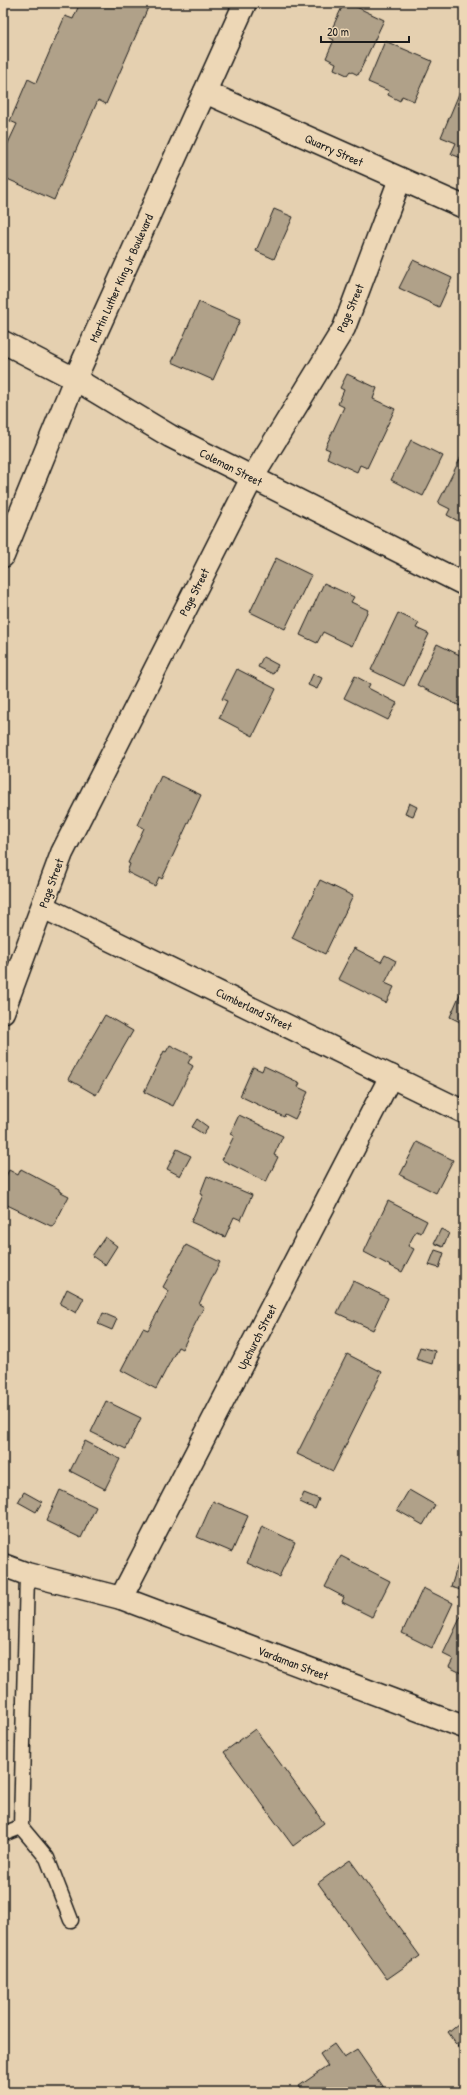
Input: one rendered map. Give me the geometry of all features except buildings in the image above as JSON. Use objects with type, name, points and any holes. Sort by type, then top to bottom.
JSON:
[{"type":"street","name":"Martin Luther King Jr Boulevard","points":[[3,556],[75,379],[245,3]]},
{"type":"street","name":"Quarry Street","points":[[205,92],[464,207]]},
{"type":"street","name":"Page Street","points":[[3,1012],[62,853],[252,478],[344,328],[400,179]]},
{"type":"street","name":"Coleman Street","points":[[3,342],[75,379],[170,436],[464,584]]},
{"type":"street","name":"Cumberland Street","points":[[43,907],[464,1112]]},
{"type":"street","name":"Upchurch Street","points":[[121,1598],[391,1076]]},
{"type":"street","name":"Vardaman Street","points":[[3,1565],[27,1574],[121,1598],[464,1727]]},
{"type":"lane","points":[[27,1574],[21,1827],[47,1858],[71,1920]]},
{"type":"lane","points":[[3,1834],[21,1827]]}]
